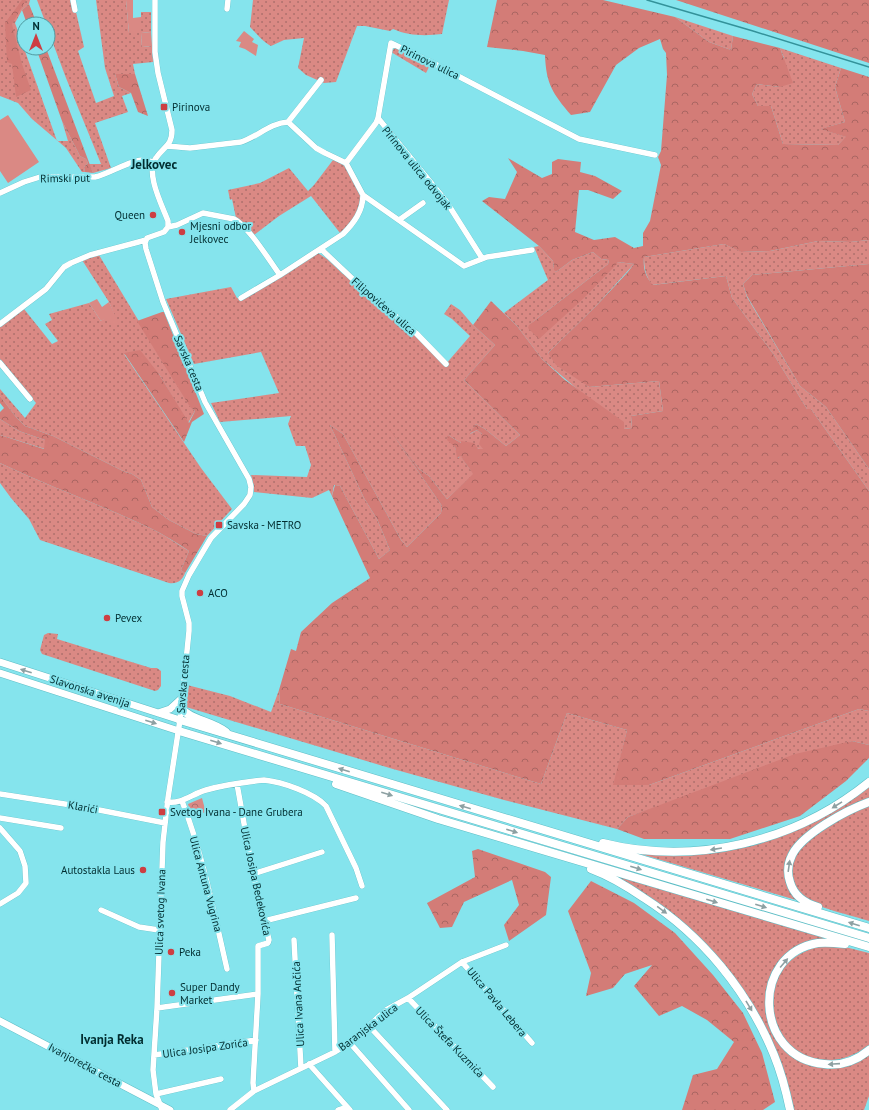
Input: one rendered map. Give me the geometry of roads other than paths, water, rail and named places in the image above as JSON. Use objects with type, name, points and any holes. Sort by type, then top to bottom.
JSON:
[{"type":"highway","points":[[181,708],[186,713],[217,726],[231,736]]},
{"type":"highway","points":[[180,720],[869,928]]},
{"type":"highway","points":[[178,731],[869,938]]},
{"type":"highway","points":[[323,774],[332,782],[438,819],[869,949]]},
{"type":"highway","points":[[556,834],[565,832],[618,846],[650,850],[690,851],[728,847],[757,840],[800,825],[837,806],[869,782]]},
{"type":"highway","points":[[839,919],[828,911],[808,904],[798,896],[792,887],[789,878],[789,863],[794,850],[809,836],[841,816],[869,802]]},
{"type":"highway","points":[[567,858],[580,866],[614,880],[663,910],[685,928],[707,950],[727,973],[746,1000],[760,1024],[774,1055],[784,1083],[790,1110]]},
{"type":"highway","points":[[869,949],[822,943],[812,945],[797,952],[785,961],[776,974],[770,990],[769,1008],[774,1030],[783,1043],[793,1052],[808,1061],[821,1064],[840,1064],[858,1058],[869,1050]]},
{"type":"main road","name":"Slavonska avenija","points":[[0,662],[180,720]]},
{"type":"main road","name":"Slavonska avenija","points":[[0,673],[178,731]]},
{"type":"main road","points":[[158,713],[170,710],[182,698]]},
{"type":"main road","name":"Ivanjorečka cesta","points":[[0,1021],[161,1107],[170,1110]]},
{"type":"street","points":[[73,0],[75,10]]},
{"type":"street","points":[[0,324],[46,289],[64,268],[71,263],[90,255],[146,240],[149,236],[164,232],[168,227],[168,220],[154,184],[152,172],[154,162],[158,155],[167,146],[172,137],[172,130],[158,73],[155,0]]},
{"type":"street","points":[[227,9],[228,0]]},
{"type":"street","name":"Pirinova ulica","points":[[346,162],[376,123],[378,118],[391,43],[433,63],[579,139],[655,155]]},
{"type":"street","points":[[167,146],[190,148],[248,140],[268,128],[288,122],[321,80]]},
{"type":"street","name":"Pirinova ulica odvojak","points":[[378,118],[440,194],[482,258]]},
{"type":"street","points":[[288,122],[316,148],[346,162],[363,195],[464,266],[482,258],[532,250]]},
{"type":"street","name":"Rimski put","points":[[0,193],[40,176],[95,177],[136,161],[145,160],[154,162]]},
{"type":"street","points":[[242,298],[344,234],[352,226],[362,206],[363,195]]},
{"type":"street","name":"Pirinova ulica odvojak","points":[[399,220],[423,203]]},
{"type":"street","points":[[168,227],[177,225],[204,213],[234,219],[238,221],[252,236],[280,275]]},
{"type":"street","name":"Savska cesta","points":[[146,240],[146,249],[163,302],[205,402],[249,479],[251,487],[250,495],[244,504],[213,535],[203,550],[182,591],[189,622],[180,720]]},
{"type":"street","name":"Filipovićeva ulica","points":[[320,249],[357,283],[416,333],[446,364]]},
{"type":"street","points":[[0,363],[30,399]]},
{"type":"street","name":"Ulica svetog Ivana","points":[[161,1107],[156,1094],[153,1070],[157,1008],[159,930],[167,802],[180,720]]},
{"type":"street","points":[[167,802],[182,801],[192,795],[207,790],[264,780],[272,781],[302,791],[323,802],[329,811],[350,853],[362,886]]},
{"type":"street","name":"Ulica Josipa Bedekovića","points":[[237,784],[253,874],[268,940],[268,943],[258,946],[256,1040],[252,1083],[254,1091]]},
{"type":"street","name":"Klarići","points":[[0,794],[84,807],[165,823]]},
{"type":"street","name":"Ulica Antuna Vugrina","points":[[182,801],[188,816],[210,892],[227,969]]},
{"type":"street","points":[[0,818],[62,828]]},
{"type":"street","points":[[0,828],[20,851],[25,866],[26,883],[18,893],[0,904]]},
{"type":"street","points":[[253,874],[322,852]]},
{"type":"street","points":[[264,921],[356,898]]},
{"type":"street","points":[[101,910],[139,927],[159,930]]},
{"type":"street","points":[[332,935],[335,1052]]},
{"type":"street","name":"Ulica Ivana Ančića","points":[[294,940],[301,1068]]},
{"type":"street","name":"Baranjska ulica","points":[[230,1110],[254,1091],[335,1052],[350,1043],[386,1010],[408,998],[462,962],[506,945]]},
{"type":"street","name":"Ulica Pavla Lebera","points":[[462,962],[532,1043]]},
{"type":"street","points":[[157,1008],[258,994]]},
{"type":"street","name":"Ulica Štefa Kuzmića","points":[[408,998],[493,1087]]},
{"type":"street","points":[[369,1026],[446,1110]]},
{"type":"street","name":"Ulica Josipa Zorića","points":[[154,1055],[256,1040]]},
{"type":"street","points":[[350,1043],[409,1110]]},
{"type":"street","points":[[309,1064],[349,1108]]},
{"type":"street","points":[[156,1094],[221,1079]]},
{"type":"street","points":[[338,1110],[349,1108]]},
{"type":"waterway","points":[[647,0],[869,67]]},
{"type":"place","name":"Pirinova","points":[[164,107]]},
{"type":"place","name":"Queen","points":[[153,215]]},
{"type":"place","name":"Mjesni odbor Jelkovec","points":[[182,232]]},
{"type":"place","name":"Savska - METRO","points":[[219,525]]},
{"type":"place","name":"ACO","points":[[200,593]]},
{"type":"place","name":"Pevex","points":[[107,618]]},
{"type":"place","name":"Svetog Ivana - Dane Grubera","points":[[162,812]]},
{"type":"place","name":"Autostakla Laus","points":[[143,870]]},
{"type":"place","name":"Peka","points":[[171,952]]},
{"type":"place","name":"Super Dandy Market","points":[[172,993]]},
{"type":"district","name":"Jelkovec","points":[[154,164]]},
{"type":"district","name":"Ivanja Reka","points":[[112,1039]]}]
